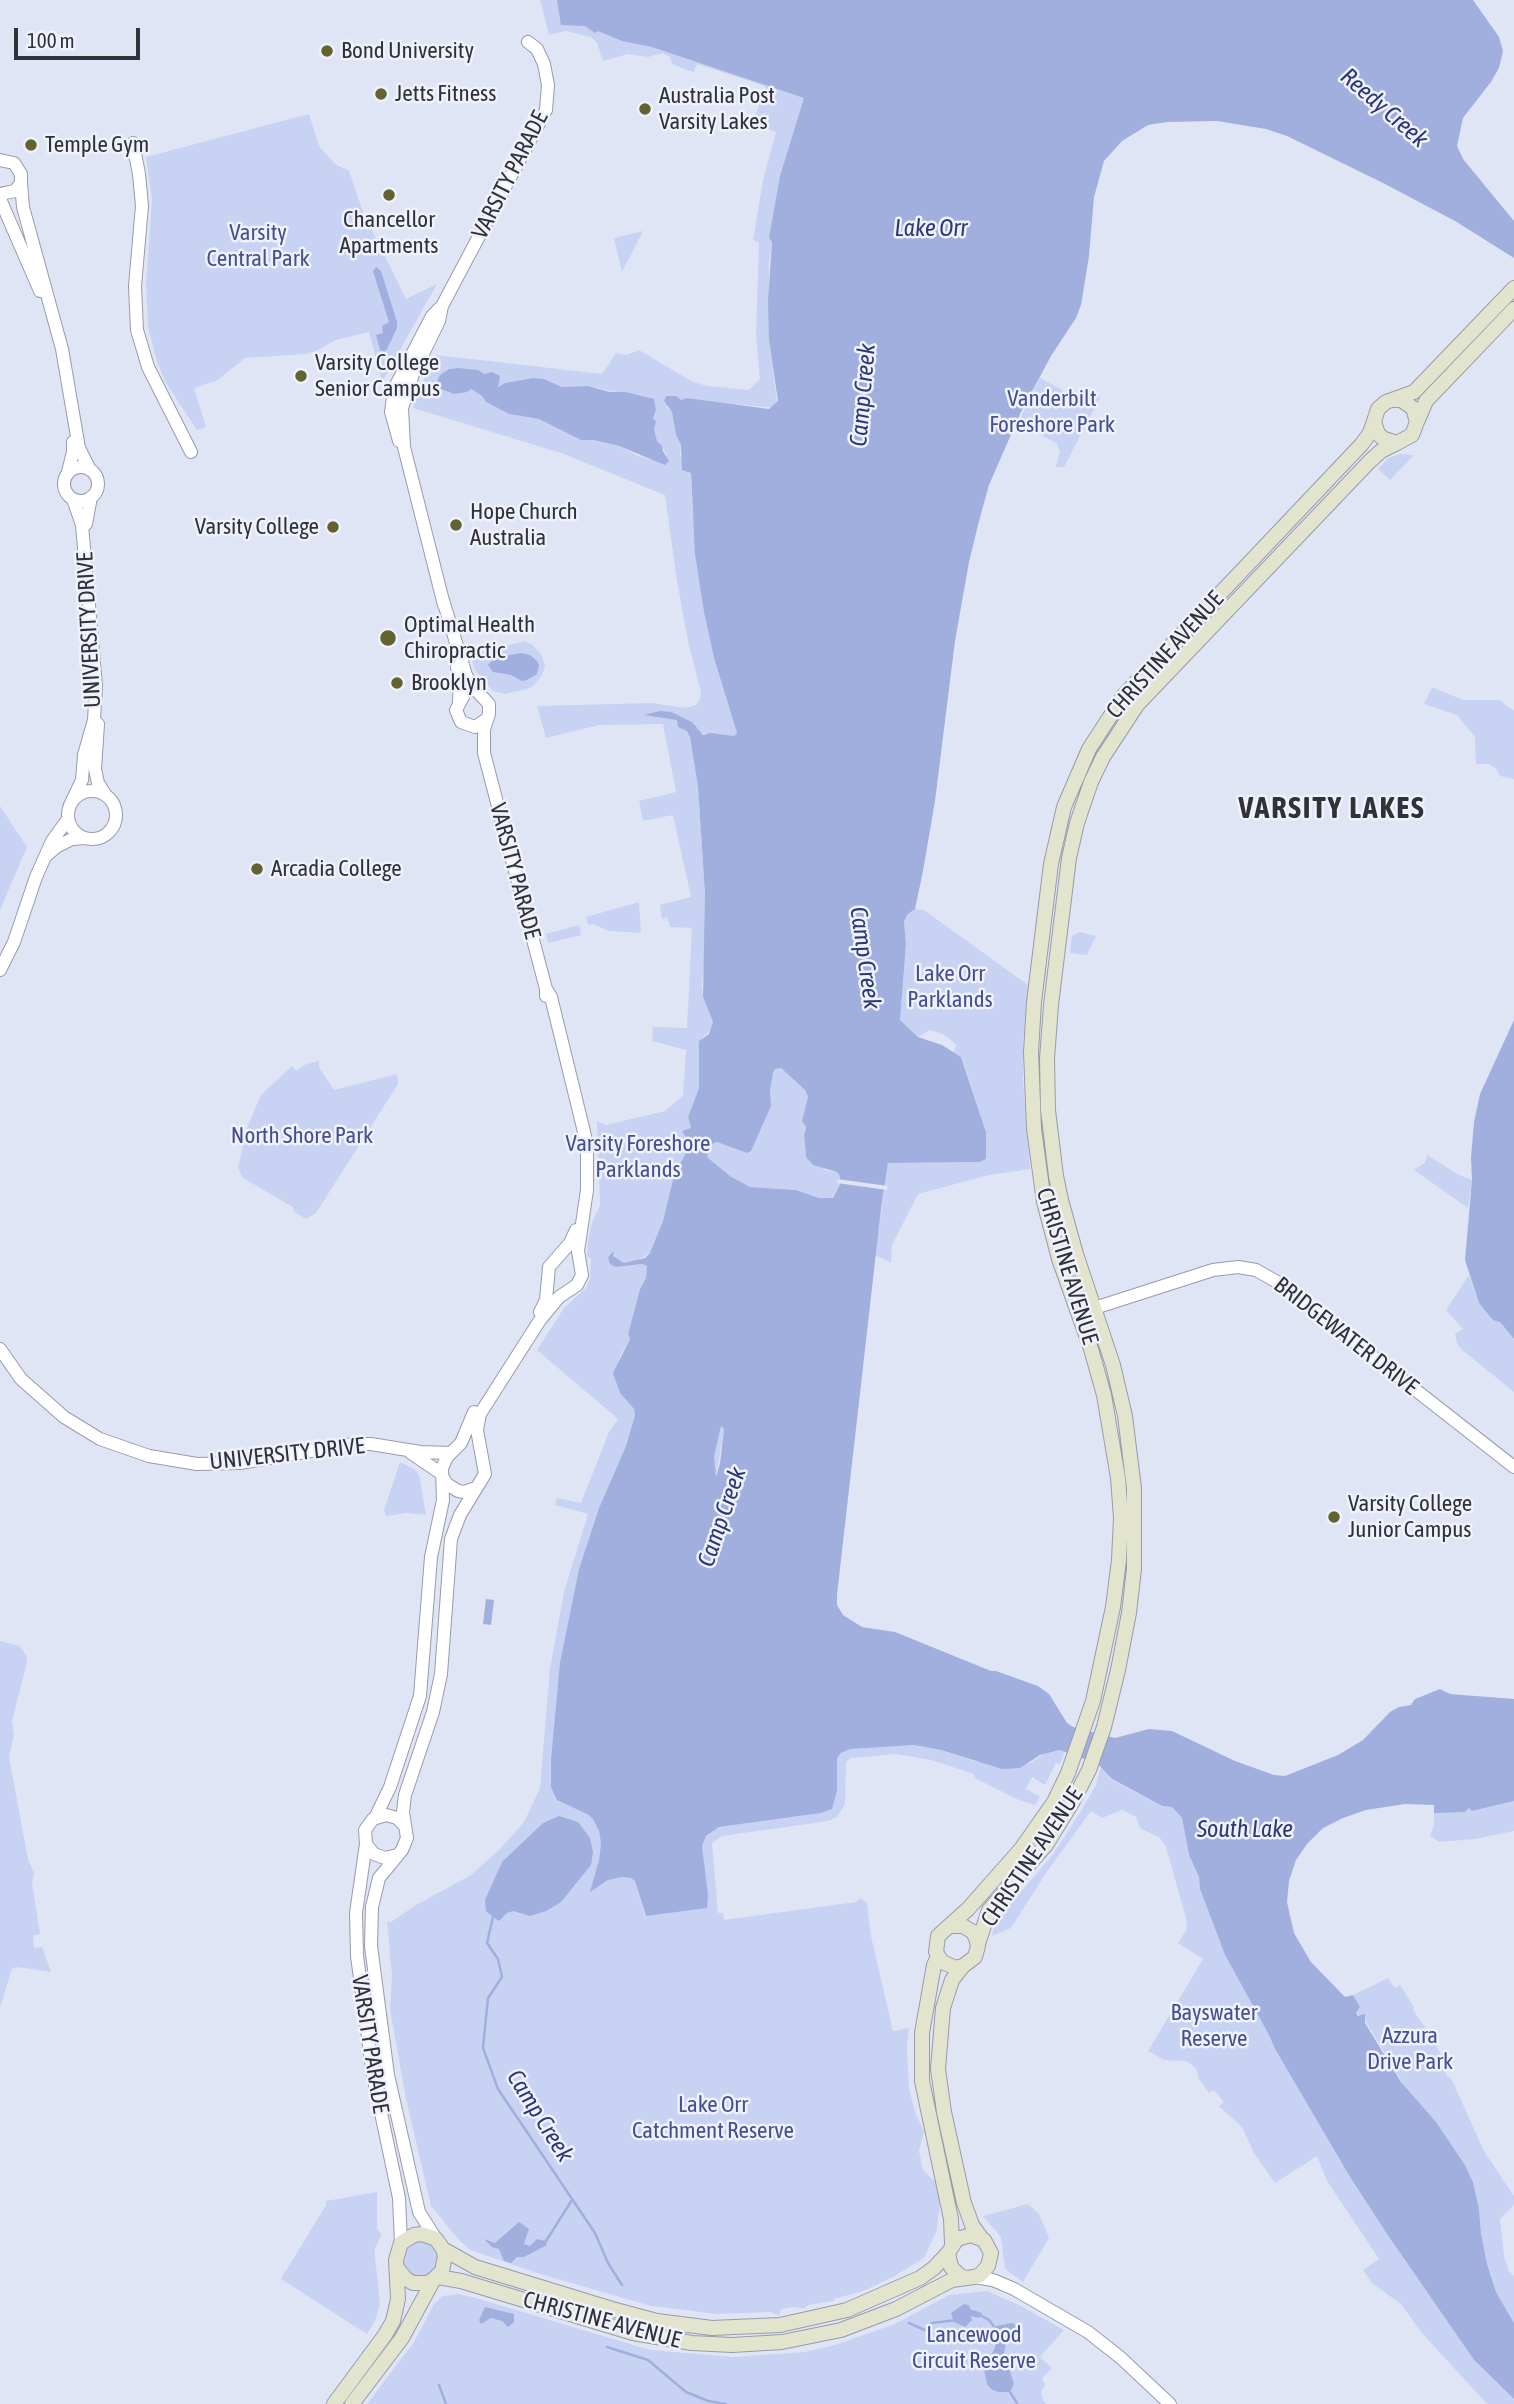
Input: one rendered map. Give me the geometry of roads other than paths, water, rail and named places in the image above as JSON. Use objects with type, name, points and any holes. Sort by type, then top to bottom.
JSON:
[{"type":"main road","points":[[1514,288],[1414,392],[1386,402],[1378,409],[1374,421],[1378,434],[1397,443],[1412,435],[1426,401],[1514,309]]},
{"type":"main road","points":[[1394,400],[1408,403],[1413,408],[1417,422]]},
{"type":"main road","name":"CHRISTINE AVENUE","points":[[440,2244],[475,2267],[624,2313],[657,2321],[712,2328],[780,2325],[846,2310],[920,2278],[934,2269],[950,2248],[951,2219],[922,2081],[922,2033],[938,1956],[935,1946],[938,1936],[1011,1861],[1031,1836],[1054,1802],[1072,1764],[1087,1720],[1113,1607],[1128,1524],[1104,1395],[1059,1259],[1044,1202],[1034,1129],[1032,1037],[1051,864],[1064,807],[1078,770],[1105,721],[1147,669],[1362,445],[1374,421]]},
{"type":"main road","name":"CHRISTINE AVENUE","points":[[984,2240],[972,2225],[964,2203],[944,2112],[938,2069],[943,2008],[952,1980],[963,1966],[975,1957],[989,1910],[1046,1845],[1088,1770],[1104,1727],[1130,1601],[1130,1443],[1114,1365],[1059,1192],[1049,1128],[1048,1040],[1072,842],[1080,812],[1099,765],[1121,727],[1153,688],[1355,476],[1377,454],[1397,443]]},
{"type":"main road","points":[[1046,912],[1062,915]]},
{"type":"main road","name":"CHRISTINE AVENUE","points":[[950,1926],[968,1928],[978,1944]]},
{"type":"main road","points":[[938,1956],[949,1966],[963,1966]]},
{"type":"main road","points":[[334,2404],[389,2328],[398,2299],[396,2260],[401,2244],[414,2235],[429,2235],[440,2244],[445,2264],[402,2338],[352,2404]]},
{"type":"main road","points":[[963,2236],[978,2236],[984,2240],[990,2253],[985,2271],[970,2278],[960,2276],[951,2267],[950,2248],[963,2236]]},
{"type":"main road","points":[[397,2268],[406,2280],[413,2283],[420,2284],[436,2278]]},
{"type":"main road","name":"CHRISTINE AVENUE","points":[[436,2278],[461,2281],[633,2333],[692,2343],[732,2345],[782,2342],[841,2330],[896,2309],[952,2280],[970,2278]]},
{"type":"street","name":"VARSITY PARADE","points":[[483,696],[473,687],[466,675],[443,597],[404,447],[403,400],[439,321],[442,306],[546,110],[548,85],[544,64],[537,49],[528,42]]},
{"type":"street","points":[[133,143],[142,198],[135,286],[137,330],[148,367],[191,452]]},
{"type":"street","points":[[0,148],[4,160],[20,170],[23,207],[62,349],[79,448],[96,476],[98,485],[91,497],[82,501],[72,499],[64,487],[73,442],[47,310],[0,197],[10,194],[20,183]]},
{"type":"street","points":[[68,472],[77,467],[90,470]]},
{"type":"street","name":"UNIVERSITY DRIVE","points":[[91,497],[86,527],[100,691],[95,769],[98,783],[105,794]]},
{"type":"street","name":"UNIVERSITY DRIVE","points":[[72,499],[82,525],[96,686],[94,720],[84,755],[82,780],[72,801]]},
{"type":"street","name":"VARSITY PARADE","points":[[443,597],[460,678],[458,702]]},
{"type":"street","points":[[472,694],[483,696],[489,704],[487,719],[480,726],[464,725],[457,715],[458,702],[472,694]]},
{"type":"street","name":"VARSITY PARADE","points":[[374,1818],[390,1787],[419,1696],[431,1557],[442,1510],[444,1462],[466,1434],[479,1402],[544,1305],[550,1280],[549,1267],[570,1243],[579,1218],[583,1188],[583,1155],[578,1123],[554,1039],[546,989],[484,753],[484,729],[487,719]]},
{"type":"street","name":"VARSITY PARADE","points":[[464,725],[484,753]]},
{"type":"street","points":[[47,855],[55,847],[72,839],[101,837],[113,827],[116,811],[114,804],[98,791],[84,792],[72,801],[68,809],[68,819],[74,831],[85,838]]},
{"type":"street","points":[[0,970],[14,942],[36,877],[52,841],[68,819]]},
{"type":"street","name":"VARSITY PARADE","points":[[546,989],[551,998],[587,1144],[587,1190],[578,1245],[582,1275],[573,1288]]},
{"type":"street","points":[[558,1258],[572,1258],[580,1265]]},
{"type":"street","name":"BRIDGEWATER DRIVE","points":[[1079,1313],[1213,1270],[1238,1267],[1256,1270],[1279,1283],[1514,1467]]},
{"type":"street","points":[[550,1280],[562,1290],[573,1288]]},
{"type":"street","points":[[405,1826],[391,1816],[374,1818],[365,1830],[366,1844],[374,1854],[385,1858],[397,1854],[405,1845],[407,1832],[405,1795],[433,1712],[439,1684],[451,1539],[460,1515],[485,1474],[477,1430],[480,1414],[540,1321],[555,1301],[573,1288]]},
{"type":"street","name":"UNIVERSITY DRIVE","points":[[0,1349],[21,1379],[64,1417],[94,1436],[149,1457],[176,1462],[220,1464],[352,1444],[452,1452]]},
{"type":"street","name":"UNIVERSITY DRIVE","points":[[404,1450],[443,1476]]},
{"type":"street","points":[[452,1452],[471,1450],[484,1462]]},
{"type":"street","points":[[443,1476],[452,1489],[464,1492],[476,1488]]},
{"type":"street","name":"VARSITY PARADE","points":[[366,1844],[357,1903],[357,1956],[373,2075],[399,2198],[401,2244]]},
{"type":"street","name":"VARSITY PARADE","points":[[397,1854],[379,1878],[377,1885],[372,1907],[371,1946],[388,2076],[408,2168],[419,2212],[440,2244]]},
{"type":"street","points":[[990,2260],[996,2275],[1014,2289]]},
{"type":"street","points":[[970,2278],[993,2280],[1014,2289],[1072,2322],[1104,2344],[1170,2404]]},
{"type":"water","name":"Lake Orr","points":[[557,0],[1473,0],[1499,37],[1503,51],[1499,68],[1463,118],[1457,146],[1463,159],[1514,221],[1514,258],[1455,221],[1383,183],[1287,136],[1266,129],[1217,121],[1148,125],[1122,141],[1104,161],[1094,197],[1081,305],[1020,414],[989,485],[979,521],[955,641],[935,801],[923,871],[915,909],[904,921],[906,944],[900,1020],[918,1037],[942,1045],[961,1057],[986,1132],[986,1159],[980,1162],[888,1163],[837,1605],[843,1615],[862,1627],[895,1632],[991,1671],[1038,1686],[1049,1694],[1067,1723],[1073,1727],[1115,1738],[1149,1729],[1172,1731],[1235,1761],[1274,1775],[1285,1776],[1338,1755],[1363,1740],[1390,1712],[1411,1705],[1415,1699],[1440,1689],[1450,1694],[1514,1699],[1514,1801],[1472,1811],[1469,1808],[1465,1812],[1439,1813],[1434,1813],[1434,1805],[1405,1804],[1366,1810],[1343,1818],[1323,1828],[1296,1860],[1289,1881],[1287,1902],[1294,1933],[1311,1962],[1345,1997],[1353,1995],[1360,2007],[1356,2013],[1358,2016],[1365,2014],[1365,2023],[1401,2082],[1436,2122],[1465,2165],[1473,2182],[1487,2264],[1496,2292],[1514,2323],[1514,2399],[1474,2360],[1387,2234],[1350,2177],[1275,2049],[1225,1955],[1189,1855],[1182,1818],[1172,1807],[1162,1806],[1112,1779],[1098,1764],[1059,1750],[1040,1755],[1020,1768],[1002,1769],[941,1750],[914,1745],[850,1749],[837,1758],[837,1791],[832,1809],[821,1813],[719,1827],[706,1836],[702,1846],[707,1908],[646,1916],[635,1881],[631,1878],[608,1880],[590,1892],[599,1860],[599,1831],[587,1814],[557,1800],[551,1787],[551,1760],[560,1662],[579,1569],[599,1508],[626,1446],[635,1415],[634,1409],[620,1393],[613,1373],[630,1339],[628,1334],[640,1289],[646,1278],[647,1266],[642,1264],[616,1267],[610,1264],[608,1257],[614,1251],[613,1256],[624,1263],[645,1258],[650,1253],[663,1221],[675,1172],[685,1155],[687,1139],[682,1131],[691,1128],[688,1117],[699,1088],[699,1041],[709,1034],[713,1022],[703,997],[705,894],[698,787],[690,737],[687,731],[678,727],[677,720],[644,715],[660,711],[671,712],[692,722],[703,735],[710,733],[734,736],[737,733],[714,658],[704,612],[695,554],[691,473],[682,470],[681,445],[676,435],[672,412],[664,401],[666,396],[676,396],[681,400],[687,398],[769,409],[778,401],[769,340],[768,301],[772,242],[769,238],[780,176],[804,98],[652,47],[622,41],[598,31],[595,33],[585,26],[561,25]],"holes":[[[781,1068],[805,1090],[808,1097],[802,1121],[806,1127],[806,1157],[813,1165],[837,1172],[840,1176],[840,1184],[833,1198],[819,1198],[796,1190],[750,1187],[730,1176],[707,1157],[710,1145],[717,1142],[747,1153],[751,1151],[771,1106],[773,1073],[775,1069]],[[721,1426],[724,1429],[716,1477],[714,1457]]]},
{"type":"water","points":[[376,267],[381,271],[397,322],[397,328],[384,352],[380,350],[376,335],[383,333],[382,326],[389,322],[373,271]]},
{"type":"water","points":[[449,369],[478,370],[484,374],[492,372],[500,376],[498,387],[505,383],[533,378],[544,379],[562,387],[588,386],[654,399],[654,429],[657,441],[669,461],[665,465],[619,446],[581,440],[539,419],[509,414],[486,402],[471,389],[454,394],[441,389],[437,382],[440,375]]},
{"type":"water","points":[[521,653],[530,655],[539,665],[537,674],[527,680],[522,681],[511,675],[493,672],[488,665],[494,658]]},
{"type":"water","points":[[1514,1020],[1514,1339],[1479,1303],[1465,1260],[1474,1122],[1480,1094]]},
{"type":"water","points":[[486,1599],[494,1600],[491,1625],[483,1624]]},
{"type":"water","points":[[559,1816],[578,1822],[590,1838],[593,1852],[591,1865],[561,1902],[530,1916],[513,1911],[499,1921],[486,1911],[485,1900],[502,1862],[543,1823]]},
{"type":"water","points":[[519,2222],[529,2229],[524,2244],[530,2246],[537,2239],[546,2241],[547,2245],[524,2257],[517,2257],[511,2263],[504,2261],[499,2249],[492,2247],[484,2239],[495,2243]]},
{"type":"water","points":[[964,2304],[982,2313],[979,2318],[971,2316],[972,2320],[965,2327],[954,2322],[951,2313]]},
{"type":"water","points":[[485,2307],[514,2314],[514,2322],[508,2327],[502,2321],[491,2318],[481,2324],[479,2320]]},
{"type":"water","points":[[1012,2323],[1021,2328],[1007,2340],[1004,2352],[1014,2384],[1010,2392],[998,2392],[987,2384],[984,2369],[995,2348],[996,2326]]},
{"type":"waterway","name":"Camp Creek","points":[[493,1917],[487,1943],[498,1959],[502,1977],[488,1998],[483,2048],[498,2089],[595,2233],[608,2263],[622,2285]]},
{"type":"waterway","points":[[546,2241],[572,2200]]},
{"type":"waterway","points":[[980,2315],[989,2320],[996,2329]]},
{"type":"waterway","points":[[909,2323],[927,2331],[932,2323],[956,2320]]},
{"type":"waterway","name":"Camp Creek","points":[[607,2347],[648,2360],[686,2392],[708,2401],[726,2404]]},
{"type":"waterway","points":[[439,2385],[446,2404]]},
{"type":"waterway","points":[[1010,2392],[1017,2403]]},
{"type":"place","name":"Bond University","points":[[327,51]]},
{"type":"place","name":"Jetts Fitness","points":[[381,94]]},
{"type":"place","name":"Australia Post Varsity Lakes","points":[[645,109]]},
{"type":"place","name":"Temple Gym","points":[[31,145]]},
{"type":"place","name":"Chancellor Apartments","points":[[389,195]]},
{"type":"place","name":"Varsity College Senior Campus","points":[[301,376]]},
{"type":"place","name":"Hope Church Australia","points":[[456,525]]},
{"type":"place","name":"Varsity College","points":[[333,527]]},
{"type":"place","name":"Optimal Health Chiropractic","points":[[388,638]]},
{"type":"place","name":"Brooklyn","points":[[397,683]]},
{"type":"place","name":"Arcadia College","points":[[257,869]]},
{"type":"place","name":"Varsity College Junior Campus","points":[[1334,1517]]},
{"type":"district","name":"VARSITY LAKES","points":[[1332,809]]},
{"type":"water label","name":"Reedy Creek","points":[[1384,108]]},
{"type":"water label","name":"South Lake","points":[[1245,1829]]},
{"type":"park label","name":"Varsity Central Park","points":[[258,246]]},
{"type":"park label","name":"Vanderbilt Foreshore Park","points":[[1052,412]]},
{"type":"park label","name":"Lake Orr Parklands","points":[[950,987]]},
{"type":"park label","name":"North Shore Park","points":[[302,1136]]},
{"type":"park label","name":"Varsity Foreshore Parklands","points":[[638,1157]]},
{"type":"park label","name":"Bayswater Reserve","points":[[1214,2026]]},
{"type":"park label","name":"Azzura Drive Park","points":[[1410,2049]]},
{"type":"park label","name":"Lake Orr Catchment Reserve","points":[[713,2118]]},
{"type":"park label","name":"Lancewood Circuit Reserve","points":[[974,2348]]}]
